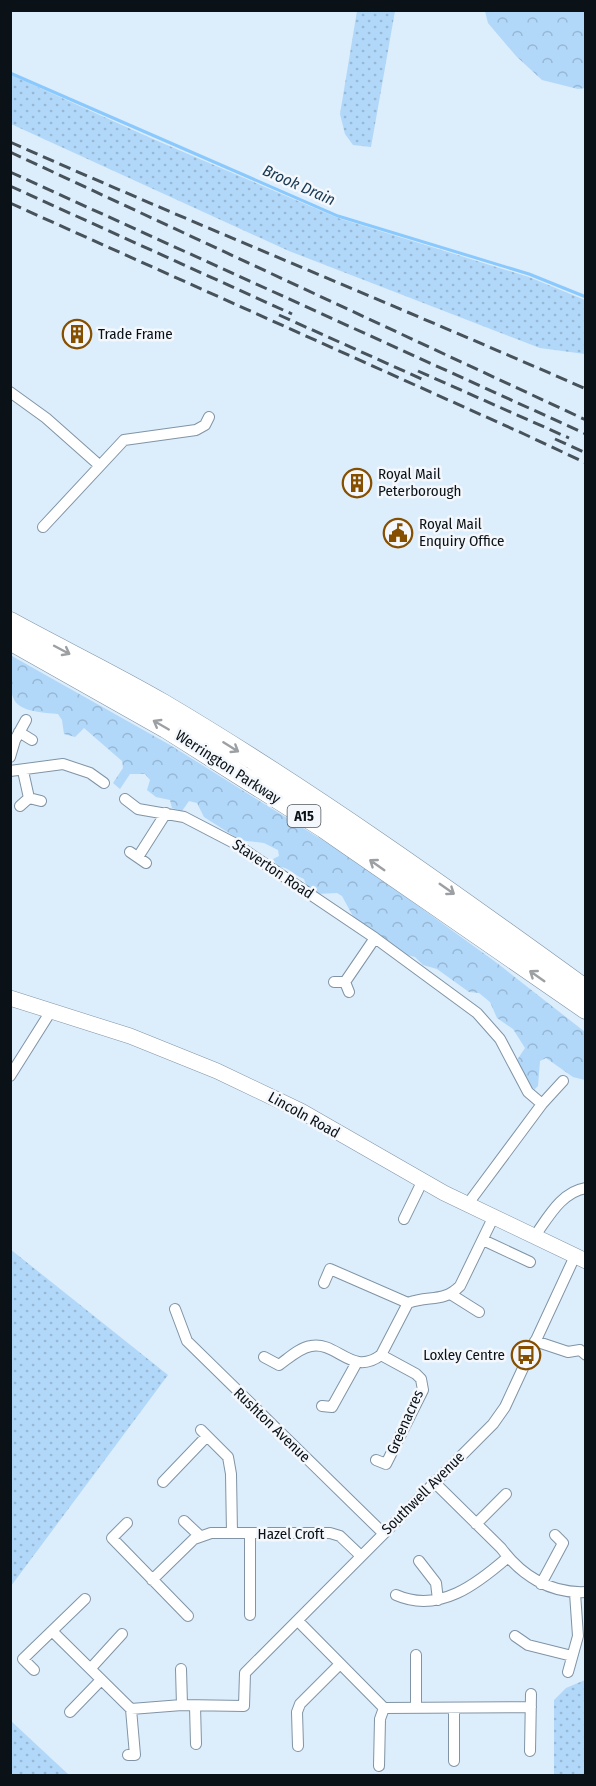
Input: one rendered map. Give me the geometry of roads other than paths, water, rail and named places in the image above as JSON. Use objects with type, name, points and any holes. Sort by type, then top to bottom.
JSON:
[{"type":"highway","name":"Werrington Parkway","points":[[10,622],[162,704],[308,794],[448,890],[585,990]]},
{"type":"highway","name":"Werrington Parkway","points":[[10,640],[166,728],[324,828],[585,1009]]},
{"type":"street","points":[[10,392],[46,418],[99,465]]},
{"type":"street","points":[[43,527],[124,440],[196,430],[205,425],[209,417]]},
{"type":"street","points":[[10,757],[11,748],[26,720]]},
{"type":"street","points":[[19,732],[32,740]]},
{"type":"street","points":[[10,771],[63,765],[90,773],[104,783]]},
{"type":"street","points":[[23,771],[29,798]]},
{"type":"street","points":[[29,798],[41,801]]},
{"type":"street","points":[[20,806],[29,798]]},
{"type":"street","name":"Staverton Road","points":[[125,799],[138,809],[166,813],[206,827],[234,843],[375,938],[488,1023],[500,1039],[528,1092],[542,1104]]},
{"type":"street","points":[[138,857],[166,813]]},
{"type":"street","points":[[342,985],[375,938]]},
{"type":"street","name":"Lincoln Road","points":[[10,998],[130,1036],[217,1071],[300,1111],[467,1205],[580,1258]]},
{"type":"street","points":[[10,1076],[51,1011]]},
{"type":"street","points":[[467,1205],[542,1104],[563,1081]]},
{"type":"street","points":[[404,1219],[423,1182]]},
{"type":"street","points":[[534,1237],[563,1199],[574,1190],[585,1188]]},
{"type":"street","points":[[324,1283],[330,1269],[408,1303],[443,1298],[452,1294],[460,1286],[493,1218]]},
{"type":"street","points":[[483,1240],[530,1262]]},
{"type":"street","name":"Southwell Avenue","points":[[195,1706],[244,1706],[245,1673],[493,1424],[505,1407],[536,1341],[580,1258]]},
{"type":"street","points":[[452,1294],[479,1312]]},
{"type":"street","points":[[264,1357],[279,1365],[296,1352],[309,1346],[319,1345],[357,1362],[376,1359],[381,1355],[408,1303]]},
{"type":"street","name":"Rushton Avenue","points":[[175,1309],[187,1341],[383,1533]]},
{"type":"street","points":[[536,1341],[568,1352],[580,1350],[585,1355]]},
{"type":"street","name":"Greenacres","points":[[376,1460],[386,1464],[423,1390],[421,1379],[416,1374],[381,1355]]},
{"type":"street","points":[[322,1406],[332,1407],[357,1362]]},
{"type":"street","points":[[163,1482],[204,1433],[228,1457],[231,1474],[232,1533]]},
{"type":"street","points":[[434,1482],[532,1579],[541,1584],[580,1593],[578,1636],[567,1672]]},
{"type":"street","points":[[476,1524],[506,1494]]},
{"type":"street","points":[[152,1580],[194,1539],[200,1536],[184,1521]]},
{"type":"street","points":[[127,1523],[112,1538],[188,1616]]},
{"type":"street","name":"Hazel Croft","points":[[200,1536],[211,1533],[330,1533],[340,1536],[360,1555]]},
{"type":"street","name":"Hazel Croft","points":[[250,1534],[250,1615]]},
{"type":"street","points":[[541,1584],[563,1543],[555,1534]]},
{"type":"street","points":[[396,1595],[420,1602],[454,1596],[469,1588],[508,1557]]},
{"type":"street","points":[[419,1561],[436,1583],[438,1600]]},
{"type":"street","points":[[34,1670],[22,1659],[85,1599]]},
{"type":"street","points":[[297,1621],[384,1708],[531,1707]]},
{"type":"street","points":[[52,1631],[131,1709],[135,1755],[128,1755]]},
{"type":"street","points":[[91,1668],[122,1634]]},
{"type":"street","points":[[515,1636],[528,1645],[572,1656]]},
{"type":"street","points":[[416,1655],[416,1707]]},
{"type":"street","points":[[298,1746],[297,1712],[300,1704],[340,1664]]},
{"type":"street","points":[[181,1669],[182,1705]]},
{"type":"street","points":[[70,1712],[101,1680]]},
{"type":"street","points":[[531,1694],[531,1751]]},
{"type":"street","points":[[131,1709],[195,1706],[196,1744]]},
{"type":"street","points":[[379,1766],[380,1719],[384,1708]]},
{"type":"street","points":[[454,1708],[454,1761]]},
{"type":"waterway","name":"Brook Drain","points":[[10,73],[338,216],[529,274],[586,297]]},
{"type":"railway","points":[[10,142],[586,389]]},
{"type":"railway","points":[[10,152],[586,420]]},
{"type":"railway","points":[[10,172],[586,434]]},
{"type":"railway","points":[[10,186],[292,314]]},
{"type":"railway","points":[[10,203],[586,463]]},
{"type":"railway","points":[[279,315],[424,380]]},
{"type":"railway","points":[[418,371],[569,438]]},
{"type":"railway","points":[[555,439],[586,453]]},
{"type":"place","name":"Trade Frame","points":[[77,334]]},
{"type":"place","name":"Royal Mail Peterborough","points":[[357,483]]},
{"type":"place","name":"Royal Mail Enquiry Office","points":[[398,533]]},
{"type":"place","name":"Loxley Centre","points":[[526,1355]]}]
